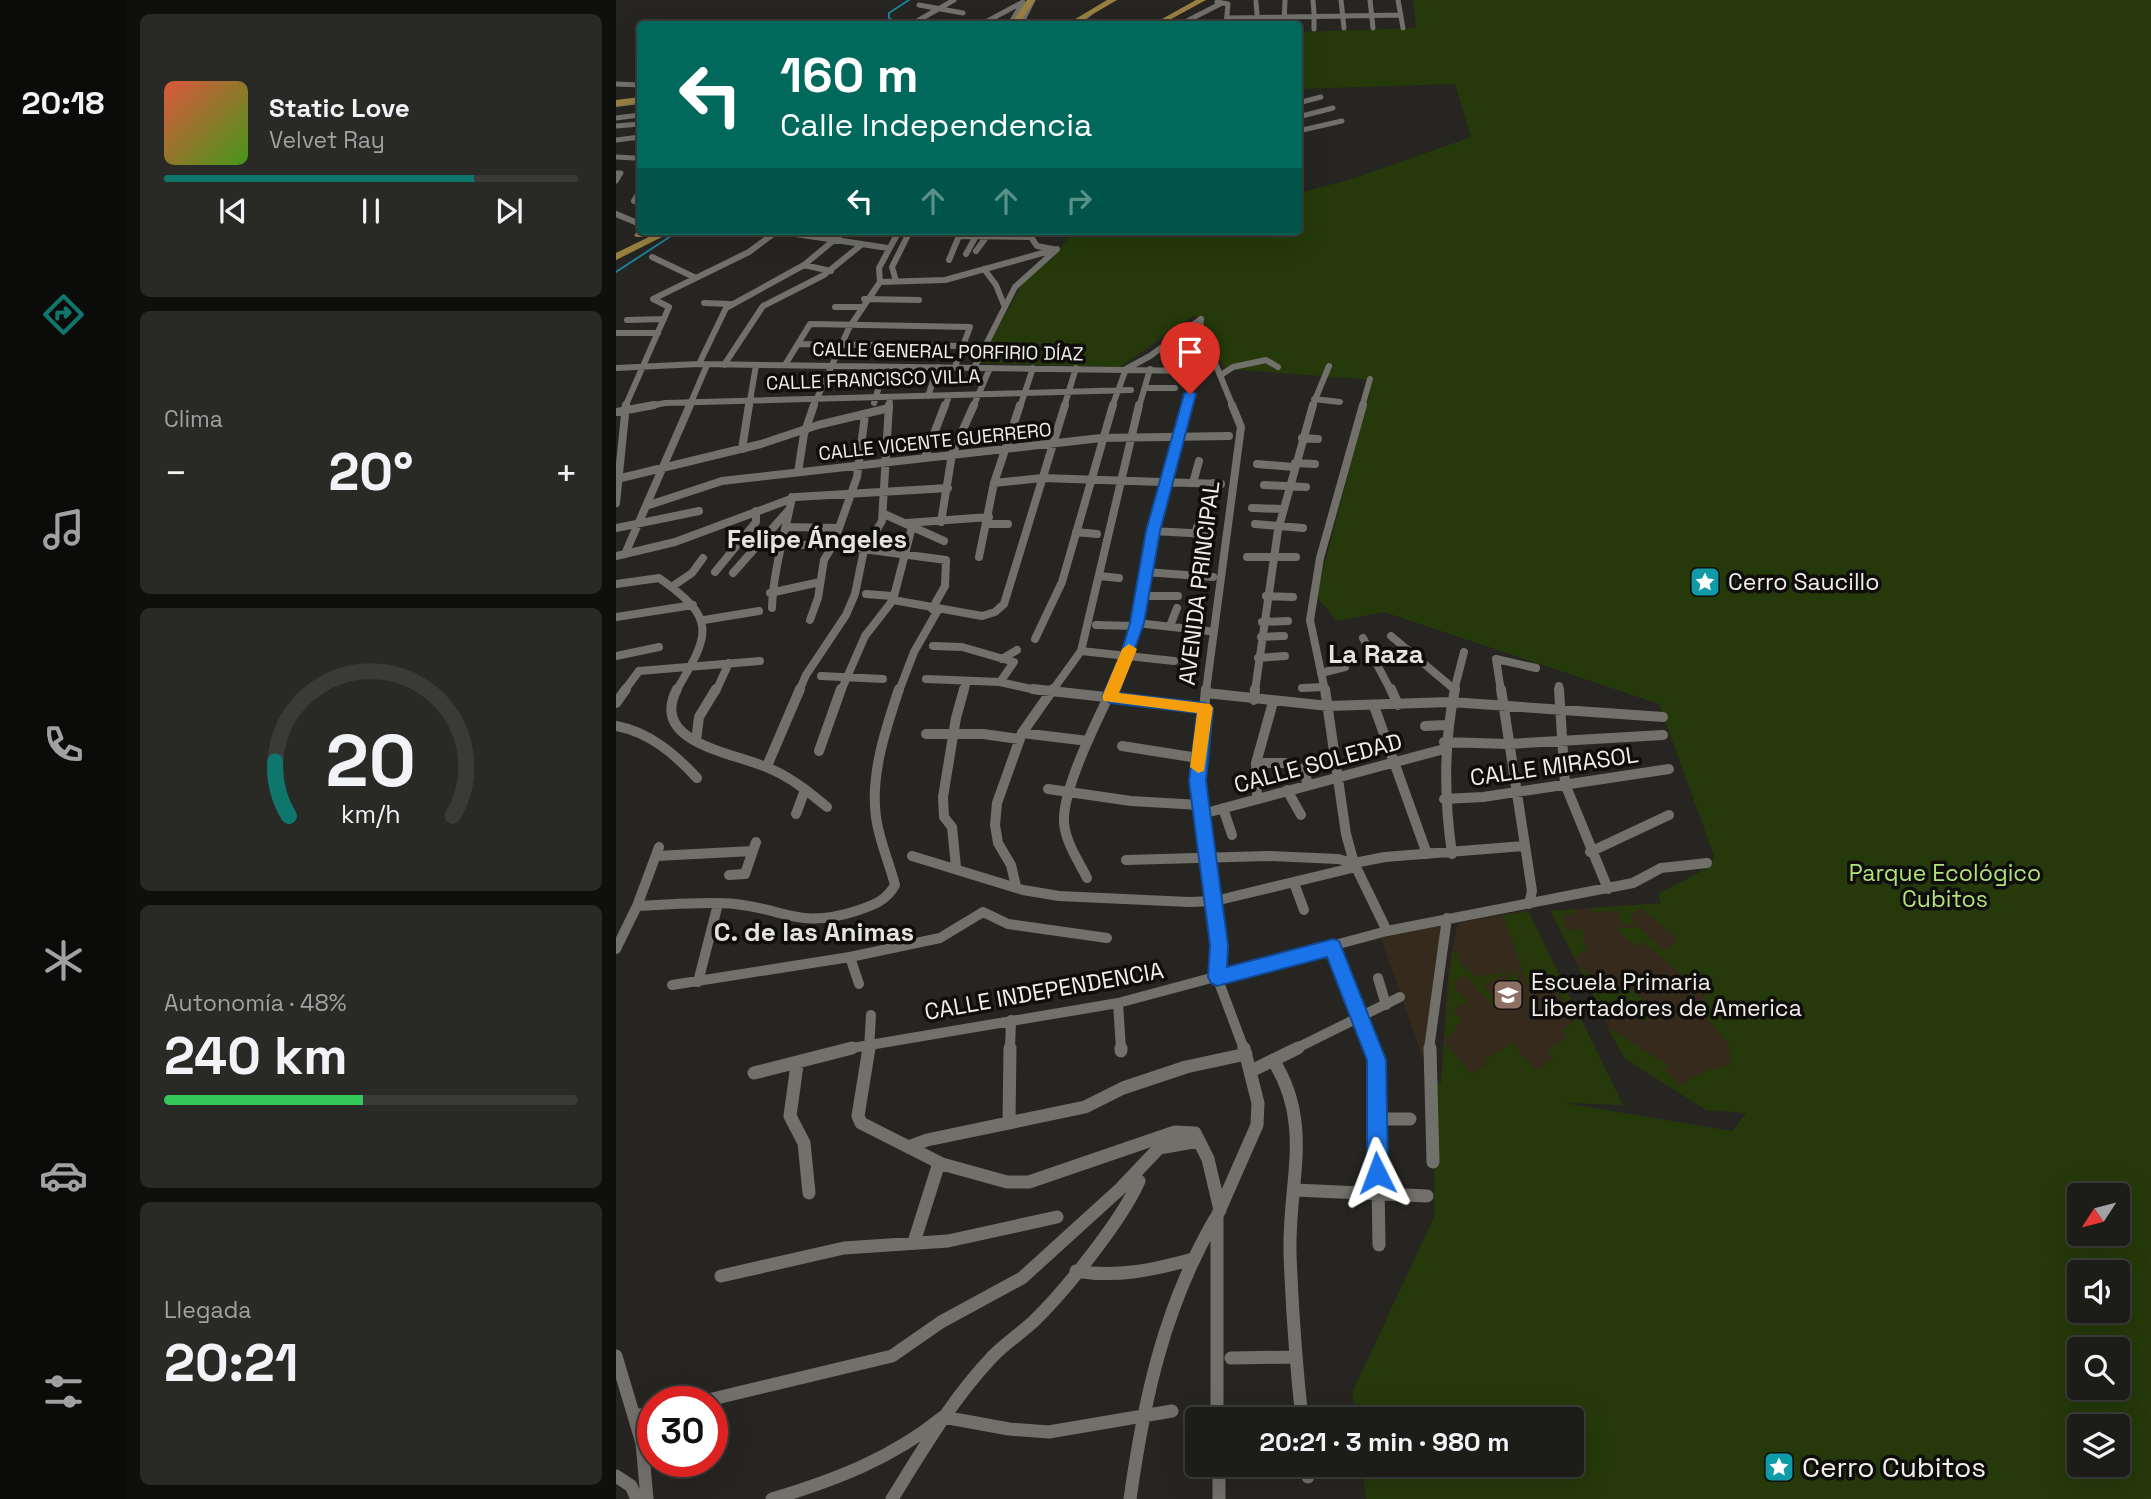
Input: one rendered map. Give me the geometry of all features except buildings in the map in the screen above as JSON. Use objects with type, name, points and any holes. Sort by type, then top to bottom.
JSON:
[{"type":"main road","points":[[1061,21],[1096,0]]},
{"type":"main road","points":[[1078,21],[1114,0]]},
{"type":"main road","points":[[1163,21],[1202,0]]},
{"type":"main road","points":[[1015,21],[1028,1]]},
{"type":"main road","points":[[1178,21],[1218,1]]},
{"type":"main road","points":[[616,104],[637,100]]},
{"type":"main road","points":[[616,246],[637,233]]},
{"type":"main road","points":[[616,257],[661,235]]},
{"type":"street","points":[[917,21],[954,0]]},
{"type":"street","points":[[1341,0],[1344,28]]},
{"type":"street","points":[[1370,0],[1373,28]]},
{"type":"street","points":[[1398,0],[1403,28]]},
{"type":"street","points":[[988,21],[1028,1]]},
{"type":"street","points":[[1022,21],[1028,1]]},
{"type":"street","points":[[1186,21],[1218,1],[1228,4],[1226,19],[1285,15],[1401,15]]},
{"type":"street","points":[[1284,21],[1285,1]]},
{"type":"street","points":[[1313,1],[1314,29]]},
{"type":"street","points":[[1255,21],[1256,2]]},
{"type":"street","points":[[919,5],[963,13]]},
{"type":"street","points":[[616,84],[637,85]]},
{"type":"street","points":[[1302,100],[1321,97]]},
{"type":"street","points":[[1302,116],[1333,108]]},
{"type":"street","points":[[616,118],[637,115]]},
{"type":"street","points":[[1302,130],[1342,121]]},
{"type":"street","points":[[616,126],[637,124]]},
{"type":"street","points":[[616,141],[637,140]]},
{"type":"street","points":[[616,173],[621,173],[616,181]]},
{"type":"street","points":[[634,201],[637,196]]},
{"type":"street","points":[[616,214],[637,227]]},
{"type":"street","points":[[616,503],[621,478],[620,411],[643,367],[668,307],[653,299],[749,252],[771,235]]},
{"type":"street","points":[[818,235],[888,248]]},
{"type":"street","points":[[704,303],[730,304],[804,265],[840,235]]},
{"type":"street","points":[[880,282],[878,268],[896,235]]},
{"type":"street","points":[[896,281],[892,267],[908,235]]},
{"type":"street","points":[[949,260],[959,236],[1031,237],[1037,246],[1057,249]]},
{"type":"street","points":[[965,254],[976,236]]},
{"type":"street","points":[[976,251],[987,236]]},
{"type":"street","points":[[724,365],[764,306],[831,271],[861,245]]},
{"type":"street","points":[[1028,257],[1037,246]]},
{"type":"street","points":[[798,472],[805,430],[831,366],[869,290],[880,282],[931,282],[1057,249]]},
{"type":"street","points":[[974,368],[1004,305],[1024,276],[1047,260],[1057,249]]},
{"type":"street","points":[[652,257],[696,278]]},
{"type":"street","points":[[1028,257],[1047,260]]},
{"type":"street","points":[[804,265],[831,271]]},
{"type":"street","points":[[984,269],[996,285],[1004,305]]},
{"type":"street","points":[[864,299],[919,300]]},
{"type":"street","points":[[621,555],[649,505],[674,437],[692,402],[703,365],[730,304]]},
{"type":"street","points":[[835,307],[860,307]]},
{"type":"street","points":[[628,320],[664,319]]},
{"type":"street","points":[[1035,639],[1062,582],[1101,438],[1116,389],[1126,369],[1150,356],[1201,319],[1196,370],[1153,531],[1128,654],[1088,741],[1069,793],[1064,820],[1067,838],[1087,878]]},
{"type":"street","points":[[785,365],[810,324],[970,327],[956,364]]},
{"type":"street","name":"AVENIDA PRINCIPAL","points":[[1200,326],[1241,427],[1198,758],[1201,810],[1210,860],[1219,945],[1217,977]]},
{"type":"street","points":[[616,333],[658,333]]},
{"type":"street","points":[[797,344],[963,346]]},
{"type":"street","points":[[1221,375],[1233,367],[1266,360],[1278,367]]},
{"type":"street","points":[[742,449],[756,365]]},
{"type":"street","name":"CALLE GENERAL PORFIRIO DÍAZ","points":[[616,368],[785,365],[1196,370]]},
{"type":"street","points":[[1254,700],[1262,622],[1279,526],[1301,438],[1329,366]]},
{"type":"street","points":[[810,620],[815,609],[824,560],[833,545],[859,465],[859,439],[885,367]]},
{"type":"street","points":[[928,396],[938,367]]},
{"type":"street","points":[[941,522],[952,454],[990,368]]},
{"type":"street","points":[[979,557],[994,483],[1033,368]]},
{"type":"street","points":[[866,594],[982,616],[995,612],[1004,604],[1076,368]]},
{"type":"street","points":[[1016,886],[1011,865],[998,843],[995,825],[997,803],[1020,736],[1048,693],[1071,668],[1081,651],[1129,438],[1150,369]]},
{"type":"street","points":[[1370,379],[1320,558],[1310,620],[1328,706],[1337,778],[1355,865],[1387,931]]},
{"type":"street","points":[[1145,388],[1175,388]]},
{"type":"street","name":"CALLE FRANCISCO VILLA","points":[[620,411],[665,403],[1131,390]]},
{"type":"street","points":[[925,457],[949,396]]},
{"type":"street","points":[[767,766],[806,675],[846,615],[855,594],[864,550],[884,514],[890,397]]},
{"type":"street","points":[[1313,403],[1340,402]]},
{"type":"street","points":[[1313,403],[1324,409]]},
{"type":"street","points":[[621,478],[742,449],[890,408]]},
{"type":"street","name":"CALLE VICENTE GUERRERO","points":[[649,505],[722,481],[1101,438],[1229,436]]},
{"type":"street","points":[[1301,438],[1318,439]]},
{"type":"street","points":[[1193,483],[1199,461]]},
{"type":"street","points":[[1257,464],[1315,464]]},
{"type":"street","points":[[994,483],[1042,478],[1217,483],[1195,533]]},
{"type":"street","points":[[1265,485],[1306,487]]},
{"type":"street","points":[[621,555],[675,542],[756,511],[790,502],[884,491],[948,488]]},
{"type":"street","points":[[772,608],[770,593],[787,527],[790,502]]},
{"type":"street","points":[[733,573],[771,533],[790,502]]},
{"type":"street","points":[[1252,508],[1283,509]]},
{"type":"street","points":[[616,528],[699,511]]},
{"type":"street","points":[[695,569],[718,572],[756,522],[756,511]]},
{"type":"street","points":[[884,514],[944,541]]},
{"type":"street","points":[[910,525],[988,520],[1008,524]]},
{"type":"street","points":[[1255,524],[1303,527]]},
{"type":"street","points":[[819,751],[865,636],[893,598],[906,556],[910,525]]},
{"type":"street","points":[[787,527],[838,528]]},
{"type":"street","points":[[1153,531],[1208,534]]},
{"type":"street","points":[[1076,532],[1097,534]]},
{"type":"street","points":[[637,906],[718,904],[770,911],[804,920],[836,919],[876,905],[888,898],[895,885],[876,816],[876,777],[916,646],[944,591],[948,577],[946,560],[833,545],[782,545]]},
{"type":"street","points":[[1247,557],[1296,557]]},
{"type":"street","points":[[673,586],[695,569],[703,558]]},
{"type":"street","points":[[1146,572],[1213,577]]},
{"type":"street","points":[[1099,576],[1119,578]]},
{"type":"street","points":[[616,584],[653,577],[673,586],[689,598],[704,620],[703,638],[669,711],[671,723],[696,741],[767,766],[827,807]]},
{"type":"street","points":[[770,593],[820,582]]},
{"type":"street","points":[[1140,596],[1178,596]]},
{"type":"street","points":[[1266,596],[1293,597]]},
{"type":"street","points":[[616,617],[693,606]]},
{"type":"street","points":[[1170,626],[1177,608]]},
{"type":"street","points":[[704,620],[759,611]]},
{"type":"street","points":[[1262,622],[1288,621]]},
{"type":"street","points":[[1096,625],[1136,624],[1208,631]]},
{"type":"street","points":[[1261,637],[1284,636]]},
{"type":"street","points":[[1391,636],[1454,689]]},
{"type":"street","points":[[962,647],[968,638]]},
{"type":"street","points":[[1363,638],[1398,705]]},
{"type":"street","points":[[933,646],[962,647],[1014,662],[1000,682]]},
{"type":"street","points":[[616,656],[659,647]]},
{"type":"street","points":[[1002,659],[1017,650]]},
{"type":"street","points":[[1081,651],[1174,661]]},
{"type":"street","points":[[1452,854],[1444,799],[1444,746],[1446,725],[1464,652]]},
{"type":"street","points":[[628,654],[639,671]]},
{"type":"street","points":[[1258,658],[1285,656]]},
{"type":"street","points":[[1529,904],[1532,891],[1496,659],[1535,668]]},
{"type":"street","points":[[616,704],[639,671],[760,661]]},
{"type":"street","points":[[696,741],[699,717],[712,699],[729,663]]},
{"type":"street","points":[[1321,673],[1345,667]]},
{"type":"street","points":[[821,676],[883,679]]},
{"type":"street","points":[[926,679],[1000,682],[1048,693],[1205,708]]},
{"type":"street","points":[[956,867],[951,827],[944,817],[943,797],[953,734],[967,681]]},
{"type":"street","points":[[1559,686],[1560,741],[1565,784],[1590,852],[1608,889]]},
{"type":"street","points":[[1302,688],[1324,687]]},
{"type":"street","points":[[1206,693],[1328,706],[1451,702],[1663,717]]},
{"type":"street","points":[[1256,799],[1256,763],[1273,702]]},
{"type":"street","points":[[1374,706],[1427,854]]},
{"type":"street","points":[[1425,726],[1446,725]]},
{"type":"street","points":[[616,726],[631,727],[688,767],[697,778]]},
{"type":"street","points":[[926,734],[983,734],[1088,741]]},
{"type":"street","name":"CALLE SOLEDAD","points":[[1201,810],[1223,808],[1337,778],[1444,746],[1663,735]]},
{"type":"street","points":[[1122,746],[1198,758]]},
{"type":"street","points":[[1256,763],[1285,763]]},
{"type":"street","points":[[1305,766],[1307,785]]},
{"type":"street","name":"CALLE MIRASOL","points":[[1444,799],[1517,792],[1669,769]]},
{"type":"street","points":[[1048,789],[1201,810]]},
{"type":"street","points":[[796,814],[805,790]]},
{"type":"street","points":[[1287,790],[1301,815]]},
{"type":"street","points":[[1223,808],[1232,835]]},
{"type":"street","points":[[1590,852],[1669,816]]},
{"type":"street","points":[[616,949],[637,906],[657,851],[754,846],[745,874],[729,875]]},
{"type":"street","points":[[912,856],[1059,896],[1215,901],[1294,883],[1355,865],[1427,854],[1524,846]]},
{"type":"street","points":[[1126,860],[1210,860],[1268,856],[1338,859],[1355,865]]},
{"type":"street","name":"CALLE INDEPENDENCIA","points":[[754,1073],[797,1065],[870,1043],[1118,1003],[1387,931],[1608,889],[1633,883],[1661,868],[1707,863]]},
{"type":"street","points":[[1294,883],[1304,911]]},
{"type":"street","points":[[698,982],[718,904]]},
{"type":"street","points":[[672,985],[850,957],[940,938],[983,912],[1008,924],[1107,939]]},
{"type":"street","points":[[1433,1162],[1429,1052],[1447,918]]},
{"type":"street","points":[[1333,947],[1376,1060],[1379,1245]]},
{"type":"street","points":[[850,957],[859,984]]},
{"type":"street","points":[[1130,1499],[1140,1417],[1154,1355],[1193,1259],[1219,1213],[1257,1125],[1258,1103],[1251,1071],[1217,977]]},
{"type":"street","points":[[1378,978],[1386,1004]]},
{"type":"street","points":[[1251,1071],[1400,997]]},
{"type":"street","points":[[1118,1003],[1121,1051]]},
{"type":"street","points":[[871,1015],[870,1043],[858,1116],[861,1123],[939,1163],[1015,1183],[1029,1182],[1175,1132],[1195,1133],[1208,1159],[1219,1213],[1215,1254],[1217,1407]]},
{"type":"street","points":[[1009,1122],[1011,1020]]},
{"type":"street","points":[[908,1147],[927,1140],[1085,1107],[1123,1088],[1186,1067],[1246,1054]]},
{"type":"street","points":[[1273,1060],[1293,1099],[1295,1190],[1290,1251],[1296,1304],[1293,1328],[1301,1407]]},
{"type":"street","points":[[797,1065],[790,1116],[804,1143],[809,1193]]},
{"type":"street","points":[[1375,1119],[1410,1119]]},
{"type":"street","points":[[728,1395],[892,1356],[941,1322],[1023,1278],[1120,1189],[1159,1147],[1199,1141]]},
{"type":"street","points":[[914,1242],[939,1163]]},
{"type":"street","points":[[892,1499],[943,1417],[993,1354],[1035,1320],[1076,1271],[1129,1204],[1139,1181]]},
{"type":"street","points":[[1295,1190],[1427,1196]]},
{"type":"street","points":[[721,1276],[844,1248],[948,1241],[1057,1217]]},
{"type":"street","points":[[1076,1271],[1103,1277],[1136,1275],[1193,1259]]},
{"type":"street","points":[[616,1356],[642,1443],[647,1499]]},
{"type":"street","points":[[1231,1358],[1296,1357]]},
{"type":"street","points":[[943,1417],[1009,1429],[1049,1432],[1172,1411]]},
{"type":"street","points":[[772,1499],[844,1477],[891,1457],[918,1439],[943,1417]]},
{"type":"street","points":[[616,1476],[631,1486],[637,1499]]},
{"type":"street","points":[[1219,1477],[1219,1499]]},
{"type":"shaded area","points":[[1663,903],[1771,1113],[1706,1110],[1624,1058],[1550,911]]},
{"type":"shaded area","name":"Escuela Primaria Libertadores de America","points":[[1528,910],[1623,1105],[1440,1095],[1448,973],[1458,923]]},
{"type":"shaded area","points":[[1441,925],[1424,1056],[1422,1056],[1381,938]]},
{"type":"green space","name":"Parque Ecológico Cubitos","points":[[1413,0],[2151,0],[2151,1499],[1366,1499],[1363,1477],[1584,1477],[1584,1407],[1354,1407],[1352,1393],[1434,1217],[1435,1082],[1441,1083],[1444,1042],[1472,1075],[1487,1064],[1485,1060],[1512,1043],[1536,1071],[1554,1059],[1547,1051],[1567,1037],[1562,1030],[1580,1017],[1623,1105],[1564,1103],[1732,1131],[1746,1113],[1706,1110],[1624,1058],[1608,1028],[1669,1065],[1664,1070],[1680,1086],[1700,1073],[1731,1064],[1728,1043],[1698,1008],[1706,996],[1643,941],[1636,947],[1616,929],[1638,927],[1666,951],[1678,939],[1641,908],[1630,917],[1636,923],[1621,924],[1618,911],[1591,912],[1590,908],[1661,903],[1658,894],[1711,866],[1714,856],[1659,704],[1384,612],[1337,621],[1316,596],[1373,380],[1228,369],[1224,367],[1195,315],[1120,367],[979,363],[1022,284],[1035,270],[1051,260],[1070,235],[1302,235],[1302,192],[1352,179],[1471,137],[1455,84],[1302,89],[1302,32],[1416,28]]},
{"type":"green space","points":[[1575,909],[1576,913],[1562,914],[1565,930],[1583,929],[1586,949],[1575,959],[1551,911]]},
{"type":"green space","points":[[1528,911],[1579,1016],[1552,987],[1540,995],[1529,989],[1503,916]]},
{"type":"green space","points":[[1452,952],[1458,954],[1461,966],[1465,966],[1476,977],[1511,971],[1483,985],[1495,999],[1507,991],[1500,983],[1516,971],[1520,982],[1493,1007],[1465,975],[1452,983],[1476,1013],[1465,1002],[1453,1010],[1462,1021],[1454,1027],[1456,1031],[1444,1040]]},
{"type":"green space","points":[[1578,964],[1612,995],[1625,984],[1657,1012],[1647,1021],[1627,1004],[1620,1010],[1612,1003],[1601,1011]]},
{"type":"waterway","points":[[894,21],[889,18],[889,13],[909,0]]},
{"type":"waterway","points":[[616,272],[671,236]]},
{"type":"slow traffic","points":[[1129,649],[1110,697],[1205,708],[1198,767]]},
{"type":"place","name":"Cerro Saucillo","points":[[1705,582]]},
{"type":"place","name":"Escuela Primaria Libertadores de America","points":[[1508,995]]},
{"type":"place","name":"Cerro Cubitos","points":[[1779,1467]]},
{"type":"district","name":"Felipe Ángeles","points":[[817,539]]},
{"type":"district","name":"La Raza","points":[[1376,654]]},
{"type":"district","name":"C. de las Animas","points":[[814,932]]},
{"type":"route","points":[[1190,394],[1176,437],[1153,531],[1137,623],[1128,654],[1110,697],[1205,708],[1198,758],[1198,781],[1219,945],[1217,977],[1333,947],[1370,1038],[1376,1060],[1377,1173]]}]
